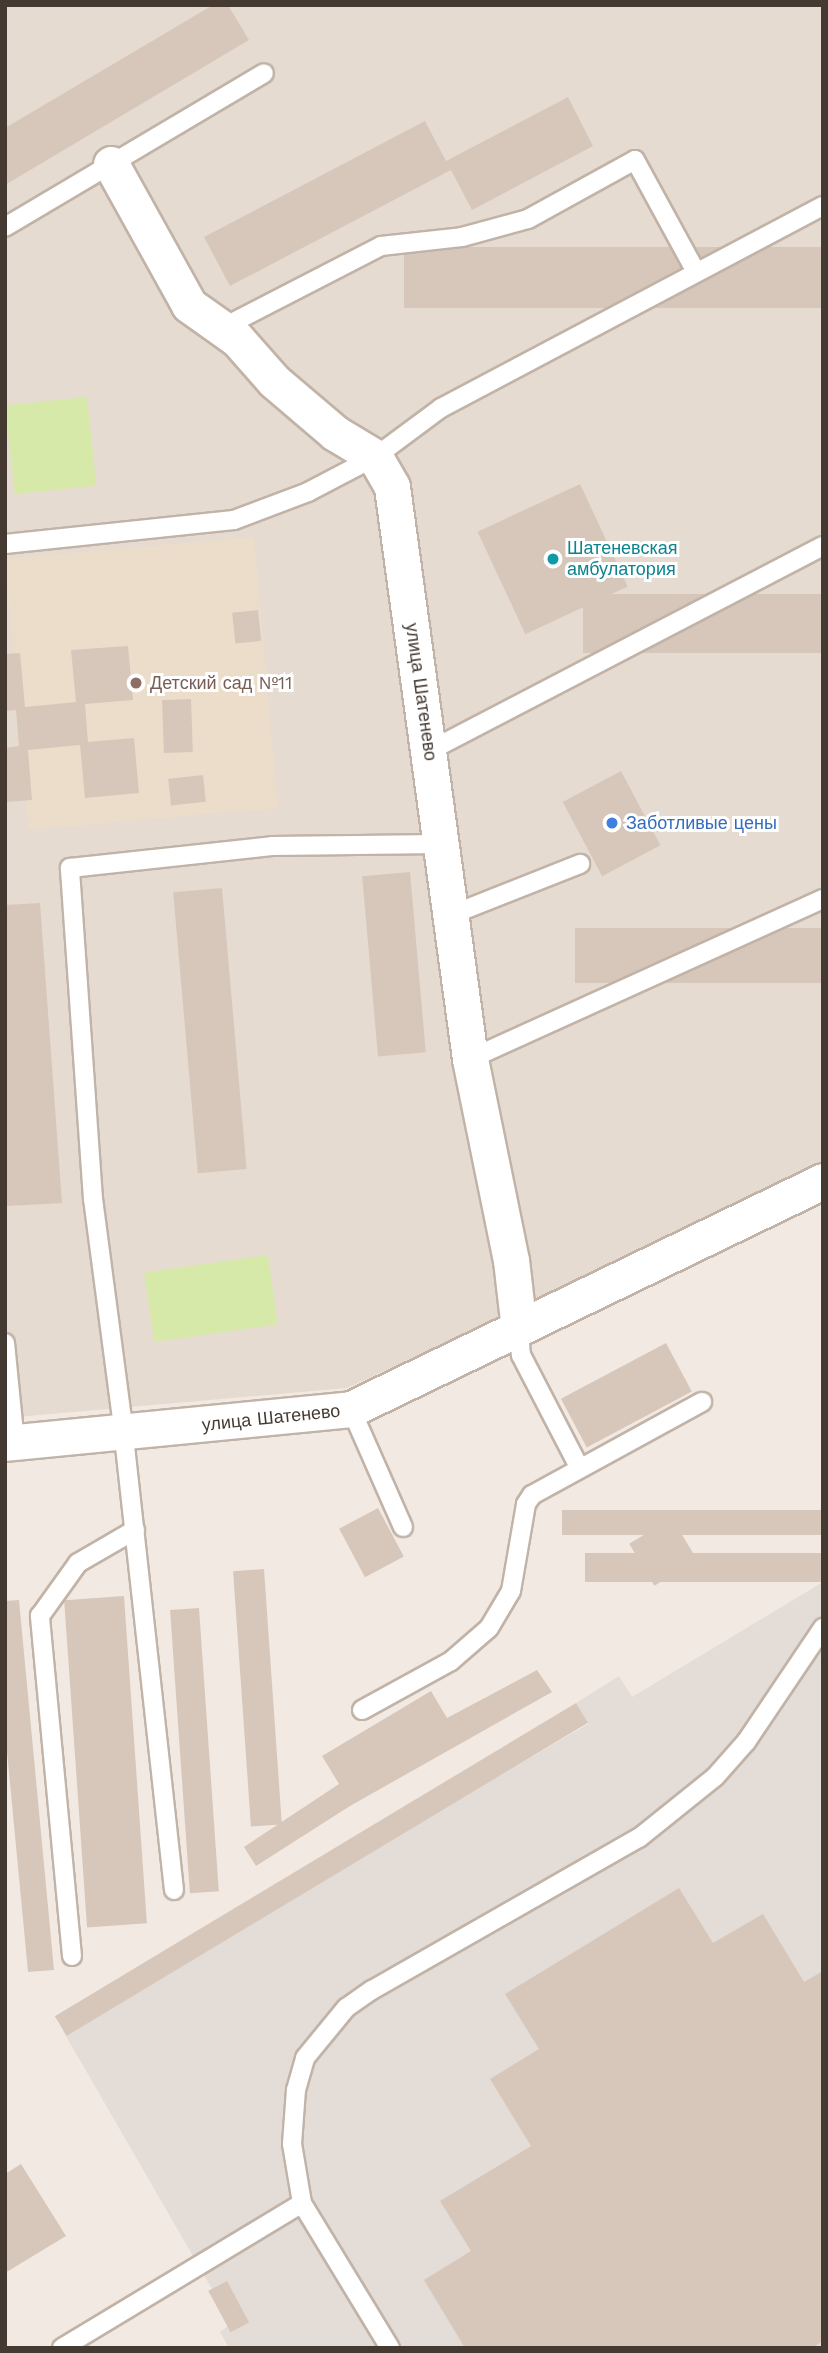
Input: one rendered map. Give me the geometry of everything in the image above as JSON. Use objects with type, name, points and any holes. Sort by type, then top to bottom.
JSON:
[{"type":"street","name":"улица Шатенево","points":[[111,164],[188,305],[222,328],[294,398],[335,433],[375,457],[393,487],[470,1059],[511,1260],[519,1329]]},
{"type":"street","name":"улица Шатенево","points":[[10,1443],[124,1434],[351,1409],[823,1181]]},
{"type":"lane","points":[[5,227],[264,73]]},
{"type":"lane","points":[[222,328],[381,246],[462,237],[528,219],[635,160],[696,272]]},
{"type":"lane","points":[[5,544],[234,520],[308,492],[375,457],[442,408],[823,206]]},
{"type":"lane","points":[[429,751],[823,546]]},
{"type":"lane","points":[[174,1890],[124,1434],[93,1199],[70,868],[272,846],[441,844]]},
{"type":"lane","points":[[451,915],[580,864]]},
{"type":"lane","points":[[470,1059],[823,899]]},
{"type":"lane","points":[[519,1329],[521,1354],[579,1467]]},
{"type":"lane","points":[[5,1342],[10,1443]]},
{"type":"lane","points":[[362,1710],[451,1661],[489,1628],[511,1591],[526,1504],[542,1488],[702,1402]]},
{"type":"lane","points":[[351,1409],[403,1527]]},
{"type":"lane","points":[[72,1956],[40,1616],[78,1563],[135,1530]]},
{"type":"lane","points":[[390,2348],[302,2203],[292,2144],[296,2090],[304,2058],[323,2032],[372,1990],[639,1838],[715,1777],[746,1742],[823,1628]]},
{"type":"lane","points":[[62,2348],[302,2203]]},
{"type":"shaded area","points":[[5,5],[823,5],[823,1168],[347,1388],[5,1418]]},
{"type":"shaded area","name":"Детский сад №11","points":[[254,537],[278,808],[29,830],[5,559]]},
{"type":"shaded area","points":[[823,1582],[823,2348],[229,2348],[220,2332],[228,2326],[208,2291],[212,2289],[63,2031],[588,1724],[576,1703],[619,1676],[632,1697]]},
{"type":"green space","points":[[87,397],[96,486],[15,494],[5,406]]},
{"type":"green space","points":[[268,1255],[278,1324],[154,1342],[144,1272]]},
{"type":"building","points":[[213,5],[228,5],[249,40],[5,185],[5,128]]},
{"type":"building","points":[[568,97],[593,146],[472,210],[451,170],[230,286],[204,237],[425,121],[446,161]]},
{"type":"building","points":[[404,247],[823,247],[823,308],[404,308]]},
{"type":"building","name":"Шатеневская амбулатория","points":[[580,484],[628,586],[525,634],[478,532]]},
{"type":"building","points":[[583,594],[823,594],[823,653],[583,653]]},
{"type":"building","points":[[258,610],[261,641],[235,644],[232,613]]},
{"type":"building","points":[[128,646],[133,700],[85,704],[88,742],[134,738],[139,793],[85,798],[80,745],[28,750],[32,800],[5,802],[5,748],[19,746],[16,710],[5,711],[5,654],[20,653],[25,707],[76,702],[71,650]]},
{"type":"building","points":[[191,699],[193,752],[164,753],[162,700]]},
{"type":"building","name":"Заботливые цены","points":[[621,771],[660,845],[602,876],[563,802]]},
{"type":"building","points":[[203,775],[206,802],[171,806],[168,779]]},
{"type":"building","points":[[410,872],[426,1052],[378,1056],[362,876]]},
{"type":"building","points":[[222,888],[247,1169],[198,1173],[173,892]]},
{"type":"building","points":[[40,903],[62,1203],[7,1206],[5,905]]},
{"type":"building","points":[[575,928],[823,928],[823,983],[575,983]]},
{"type":"building","points":[[666,1343],[692,1392],[587,1447],[561,1399]]},
{"type":"building","points":[[378,1508],[404,1557],[365,1577],[339,1529]]},
{"type":"building","points":[[562,1510],[823,1510],[823,1535],[562,1535]]},
{"type":"building","points":[[672,1518],[697,1560],[654,1586],[629,1544]]},
{"type":"building","points":[[585,1553],[823,1553],[823,1582],[585,1582]]},
{"type":"building","points":[[264,1569],[282,1824],[251,1827],[233,1571]]},
{"type":"building","points":[[124,1596],[147,1923],[87,1927],[64,1600]]},
{"type":"building","points":[[19,1600],[54,1970],[28,1972],[5,1731],[5,1601]]},
{"type":"building","points":[[199,1608],[219,1891],[190,1893],[170,1610]]},
{"type":"building","points":[[537,1670],[552,1692],[350,1806],[256,1866],[244,1847],[339,1784],[322,1756],[431,1691],[447,1718]]},
{"type":"building","points":[[576,1703],[588,1723],[67,2036],[55,2016]]},
{"type":"building","points":[[679,1888],[713,1943],[763,1914],[804,1982],[823,1971],[823,2341],[812,2348],[465,2348],[424,2280],[471,2251],[440,2201],[531,2146],[490,2079],[539,2049],[505,1994]]},
{"type":"building","points":[[21,2164],[66,2236],[5,2273],[5,2174]]},
{"type":"building","points":[[227,2281],[249,2322],[231,2332],[208,2291]]},
{"type":"place","name":"Шатеневская амбулатория","points":[[553,559]]},
{"type":"place","name":"Детский сад №11","points":[[136,683]]},
{"type":"place","name":"Заботливые цены","points":[[612,823]]}]
